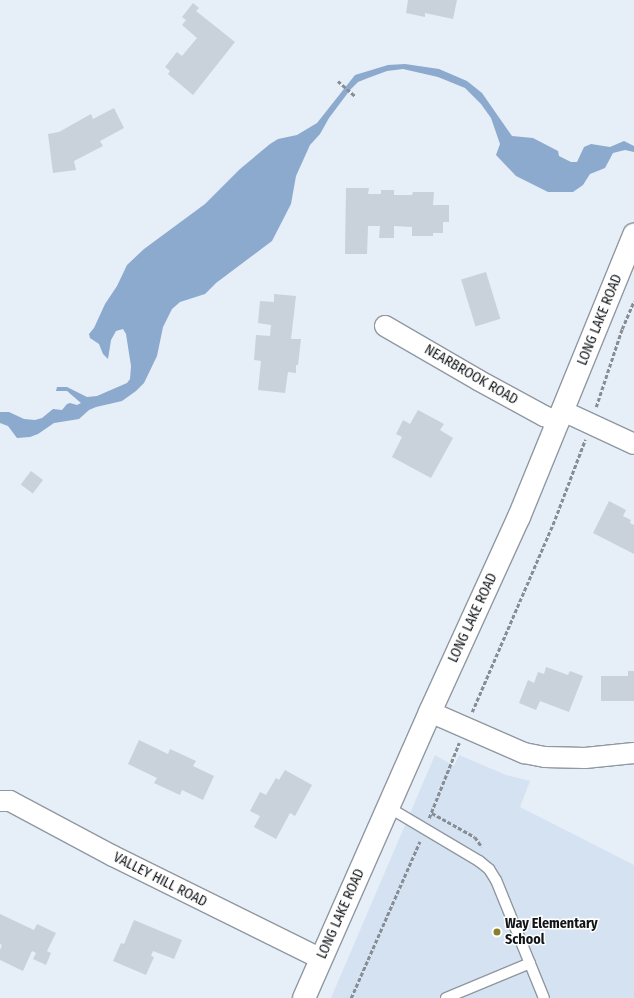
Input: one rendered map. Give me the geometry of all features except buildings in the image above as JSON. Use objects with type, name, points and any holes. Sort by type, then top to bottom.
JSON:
[{"type":"main road","name":"LONG LAKE ROAD","points":[[304,998],[430,712],[519,517],[634,235]]},
{"type":"street","name":"NEARBROOK ROAD","points":[[385,326],[544,416],[561,416],[634,444]]},
{"type":"street","points":[[430,712],[524,753],[545,757],[585,758],[634,752]]},
{"type":"street","name":"VALLEY HILL ROAD","points":[[3,795],[113,856],[321,960]]},
{"type":"lane","points":[[388,807],[480,861],[489,869],[496,880],[544,998]]},
{"type":"lane","points":[[446,998],[530,963]]},
{"type":"path","points":[[338,81],[355,96]]},
{"type":"path","points":[[595,410],[622,329],[634,301]]},
{"type":"path","points":[[472,712],[555,520],[586,436]]},
{"type":"path","points":[[351,998],[425,828],[458,746]]},
{"type":"shaded area","name":"Way Elementary School","points":[[435,755],[454,766],[459,755],[506,775],[530,781],[520,807],[634,865],[634,998],[331,998]]},
{"type":"water","points":[[405,64],[439,69],[467,81],[482,93],[512,136],[533,138],[558,151],[559,156],[571,162],[577,162],[584,147],[591,144],[610,147],[624,141],[634,146],[634,152],[625,150],[613,153],[605,168],[590,174],[583,185],[573,192],[548,192],[516,176],[496,155],[500,144],[491,118],[481,104],[465,88],[438,77],[403,69],[387,71],[358,82],[350,90],[329,118],[320,134],[310,145],[296,176],[291,204],[272,241],[216,283],[205,294],[180,302],[172,309],[163,327],[157,356],[144,383],[136,391],[122,401],[96,407],[89,410],[79,419],[54,423],[38,434],[30,437],[17,438],[8,426],[0,423],[0,412],[9,412],[24,419],[35,420],[42,418],[53,409],[62,410],[67,404],[70,403],[77,405],[81,403],[67,391],[56,391],[57,387],[67,387],[87,397],[97,396],[127,383],[130,379],[131,366],[126,334],[123,329],[116,331],[111,340],[108,359],[103,354],[99,344],[90,338],[89,334],[94,328],[105,304],[117,286],[127,265],[144,249],[205,204],[240,169],[270,144],[278,139],[297,135],[317,123],[355,75],[388,65]]},
{"type":"place","name":"Way Elementary School","points":[[497,932]]}]
